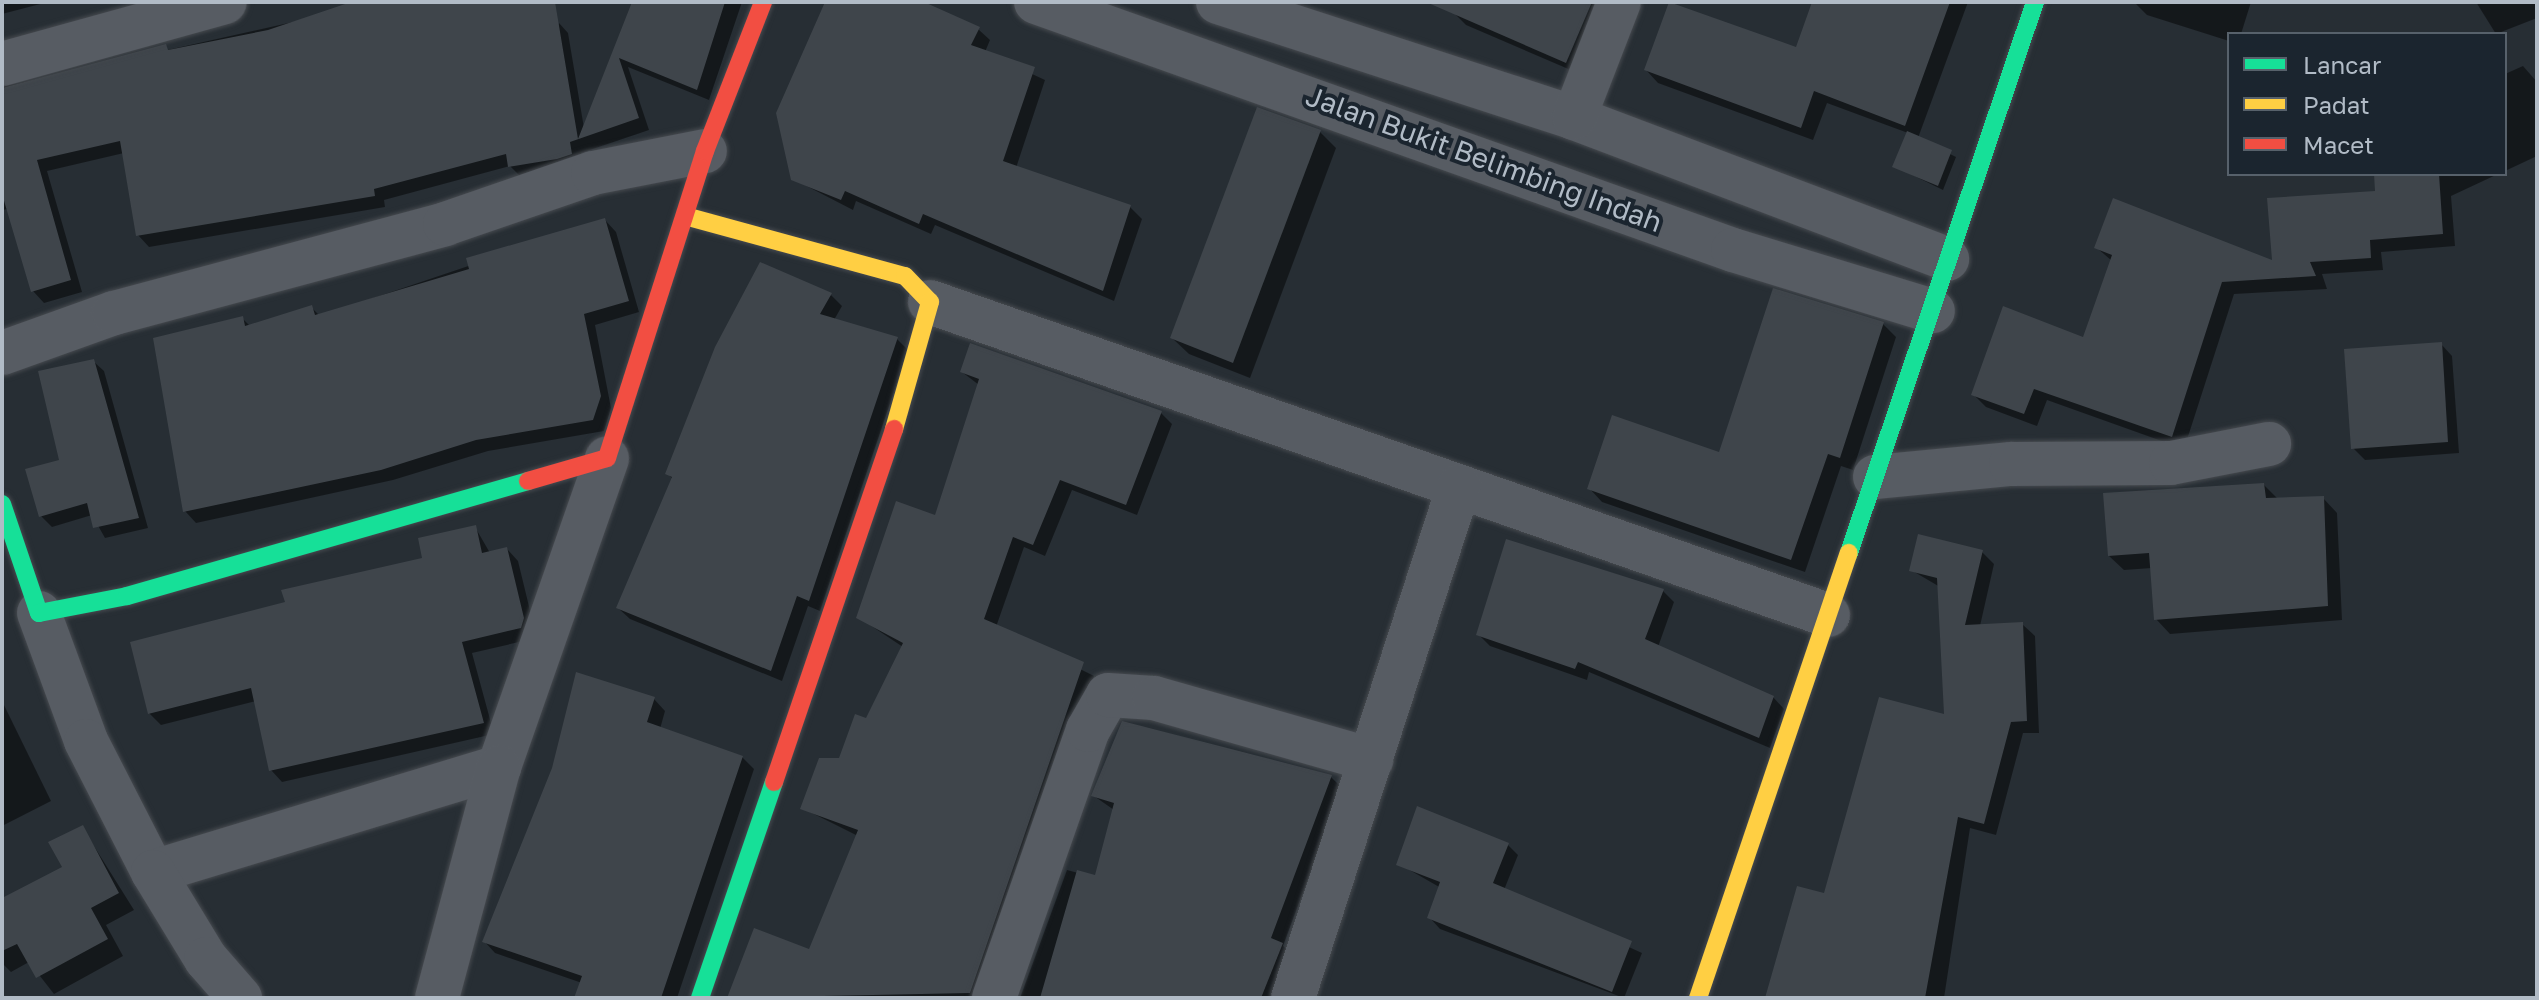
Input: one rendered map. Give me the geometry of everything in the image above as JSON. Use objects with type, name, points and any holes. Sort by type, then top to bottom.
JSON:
[{"type":"street","points":[[2,64],[225,2]]},
{"type":"street","points":[[437,998],[499,767],[607,458],[705,151],[763,2]]},
{"type":"street","name":"Jalan Bukit Belimbing Indah","points":[[1036,2],[1733,250],[1933,311]]},
{"type":"street","name":"Jalan Bukit Belimbing Indah","points":[[1218,2],[1574,118],[1947,259]]},
{"type":"street","points":[[1574,118],[1619,2]]},
{"type":"street","points":[[1698,998],[1933,311],[1947,259],[2035,2]]},
{"type":"street","points":[[2,353],[114,313],[445,224],[593,173],[705,151]]},
{"type":"street","points":[[685,216],[905,276],[930,302],[1828,615]]},
{"type":"street","points":[[700,998],[921,349],[930,302]]},
{"type":"street","points":[[1875,477],[2011,464],[2171,463],[2269,444]]},
{"type":"street","points":[[39,613],[127,596],[607,458]]},
{"type":"street","points":[[1293,998],[1459,486]]},
{"type":"street","points":[[2,504],[86,741],[153,872],[206,959],[240,998]]},
{"type":"street","points":[[994,998],[1088,730],[1108,695],[1154,698],[1371,760]]},
{"type":"street","points":[[153,872],[499,767]]},
{"type":"building","points":[[351,2],[555,2],[578,139],[632,2],[725,2],[697,90],[619,58],[639,118],[570,142],[572,154],[557,159],[508,167],[506,154],[374,189],[375,196],[136,236],[120,141],[37,160],[71,280],[31,292],[2,194],[2,88],[166,44],[168,50],[268,30]]},
{"type":"building","points":[[825,2],[924,2],[980,27],[971,45],[1035,67],[1003,161],[1131,205],[1103,291],[923,214],[919,224],[845,191],[841,200],[791,180],[776,113]]},
{"type":"building","points":[[1426,2],[1592,2],[1566,63]]},
{"type":"building","points":[[1669,2],[1796,47],[1812,2],[1950,2],[1905,126],[1814,91],[1801,128],[1644,70]]},
{"type":"building","points":[[1257,107],[1321,130],[1233,363],[1170,338]]},
{"type":"building","points":[[1907,131],[1952,150],[1938,186],[1892,167]]},
{"type":"building","points":[[2374,176],[2439,176],[2443,234],[2370,240],[2371,258],[2310,262],[2316,276],[2222,282],[2172,437],[2034,389],[2024,414],[1971,395],[2003,306],[2083,337],[2112,255],[2094,248],[2113,198],[2272,260],[2267,198],[2375,191]]},
{"type":"building","points":[[605,218],[629,301],[584,314],[601,396],[593,420],[476,440],[381,470],[183,512],[153,338],[243,316],[245,326],[312,305],[315,315],[469,269],[466,258]]},
{"type":"building","points":[[760,262],[832,293],[820,314],[898,337],[809,601],[797,596],[771,671],[616,608],[672,477],[665,474],[715,347]]},
{"type":"building","points":[[1773,288],[1884,322],[1840,458],[1828,454],[1791,560],[1587,489],[1612,415],[1719,452]]},
{"type":"building","points":[[2442,342],[2448,442],[2351,449],[2344,349]]},
{"type":"building","points":[[970,343],[1162,411],[1126,505],[1060,480],[1033,545],[1013,537],[984,619],[1084,662],[970,993],[727,998],[754,928],[809,949],[858,830],[800,809],[819,758],[839,758],[855,714],[866,718],[903,643],[856,618],[896,501],[935,515],[979,379],[960,372]]},
{"type":"building","points":[[94,359],[139,518],[93,528],[87,503],[39,517],[25,469],[59,460],[38,371]]},
{"type":"building","points":[[2264,483],[2266,498],[2324,496],[2328,606],[2154,620],[2149,553],[2108,556],[2103,493]]},
{"type":"building","points":[[476,525],[482,553],[507,547],[524,618],[521,628],[462,642],[484,723],[269,771],[251,688],[148,714],[130,642],[285,602],[281,590],[422,558],[418,538]]},
{"type":"building","points":[[1918,534],[1983,550],[1965,625],[2023,622],[2027,721],[2011,722],[1984,824],[1958,817],[1925,998],[1765,998],[1797,886],[1824,893],[1879,697],[1944,714],[1937,578],[1909,571]]},
{"type":"building","points":[[1506,539],[1664,589],[1645,639],[1774,696],[1759,738],[1578,662],[1575,669],[1476,635]]},
{"type":"building","points":[[576,672],[655,697],[647,722],[743,756],[661,998],[574,998],[582,976],[482,942],[552,768]]},
{"type":"building","points":[[1122,721],[1332,775],[1271,938],[1283,943],[1261,998],[1040,998],[1077,870],[1095,875],[1114,803],[1091,796]]},
{"type":"building","points":[[1417,806],[1509,843],[1493,883],[1632,941],[1612,992],[1427,918],[1440,882],[1396,865]]},
{"type":"building","points":[[83,825],[119,893],[91,908],[108,939],[36,978],[17,944],[2,951],[2,898],[62,867],[48,842]]},
{"type":"traffic: fast","points":[[1849,553],[2035,2]]},
{"type":"traffic: fast","points":[[2,504],[39,613],[127,596],[528,481]]},
{"type":"traffic: fast","points":[[700,998],[774,782]]},
{"type":"traffic: slow","points":[[685,216],[905,276],[930,302],[894,429]]},
{"type":"traffic: slow","points":[[1698,998],[1849,553]]},
{"type":"traffic: jam","points":[[528,481],[607,458],[705,151],[763,2]]},
{"type":"traffic: jam","points":[[774,782],[894,429]]}]
